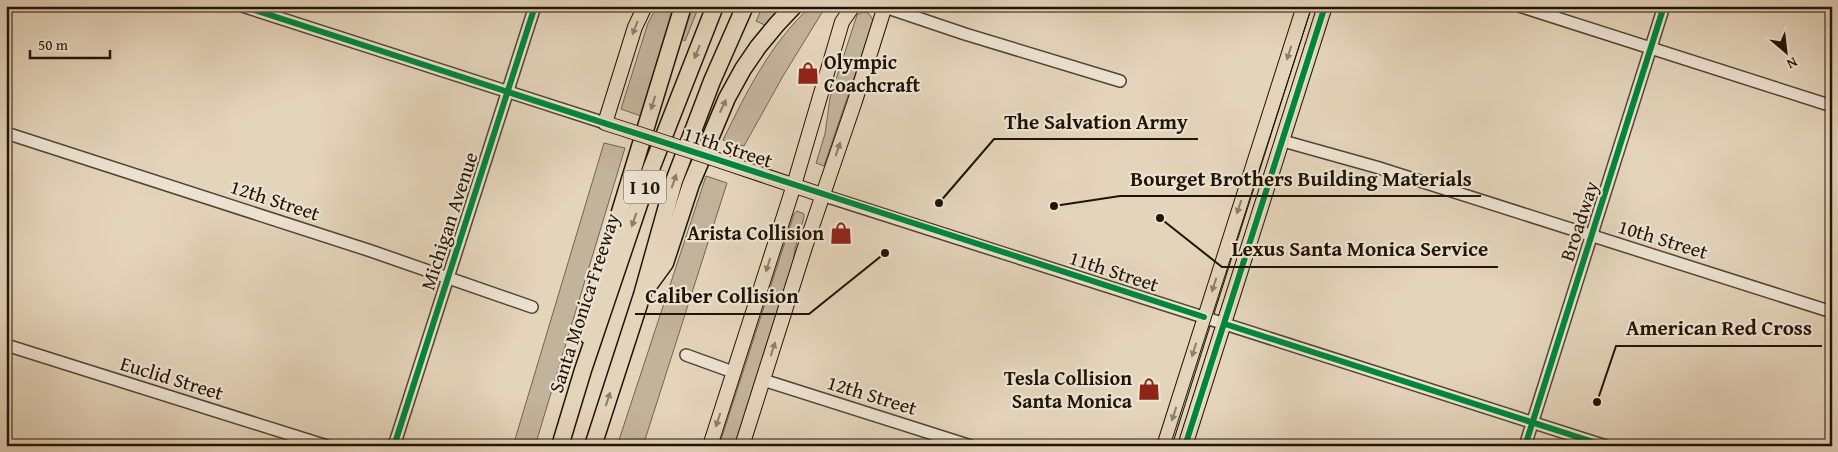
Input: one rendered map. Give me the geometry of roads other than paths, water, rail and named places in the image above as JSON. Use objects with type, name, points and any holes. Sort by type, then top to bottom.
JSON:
[{"type":"highway","points":[[583,370],[590,310],[682,6]]},
{"type":"highway","name":"Santa Monica Freeway","points":[[560,446],[583,370],[651,169],[715,6]]},
{"type":"highway","name":"I 10","points":[[593,446],[642,295],[674,181],[712,81],[744,6]]},
{"type":"highway","points":[[642,295],[665,263],[691,184],[712,130],[731,90],[758,47],[794,6]]},
{"type":"main road","points":[[605,123],[635,27],[645,6]]},
{"type":"main road","points":[[710,446],[794,185],[842,22],[853,6]]},
{"type":"main road","points":[[742,446],[822,194],[855,101],[884,6]]},
{"type":"main road","points":[[1164,446],[1304,6]]},
{"type":"main road","points":[[1185,446],[1325,6]]},
{"type":"main road","name":"11th Street","points":[[605,123],[822,194]]},
{"type":"street","name":"11th Street","points":[[242,6],[605,123]]},
{"type":"street","name":"Michigan Avenue","points":[[394,446],[534,6]]},
{"type":"street","points":[[884,6],[965,34],[1120,81]]},
{"type":"street","points":[[1519,6],[1832,106]]},
{"type":"street","name":"Broadway","points":[[1525,446],[1664,6]]},
{"type":"street","name":"12th Street","points":[[6,133],[532,307]]},
{"type":"street","name":"10th Street","points":[[1283,140],[1376,167],[1591,237],[1681,263],[1832,312]]},
{"type":"street","name":"11th Street","points":[[822,194],[1606,446]]},
{"type":"street","name":"Euclid Street","points":[[6,345],[326,446]]},
{"type":"street","points":[[686,355],[733,372]]},
{"type":"street","name":"12th Street","points":[[762,380],[971,446]]},
{"type":"tram line","points":[[1170,446],[1312,6]]},
{"type":"place","name":"Olympic Coachcraft","points":[[808,73]]},
{"type":"place","name":"The Salvation Army","points":[[939,203]]},
{"type":"place","name":"Bourget Brothers Building Materials","points":[[1054,206]]},
{"type":"place","name":"Lexus Santa Monica Service","points":[[1160,218]]},
{"type":"place","name":"Arista Collision","points":[[841,233]]},
{"type":"place","name":"Caliber Collision","points":[[885,253]]},
{"type":"place","name":"Tesla Collision Santa Monica","points":[[1149,389]]},
{"type":"place","name":"American Red Cross","points":[[1597,402]]}]
